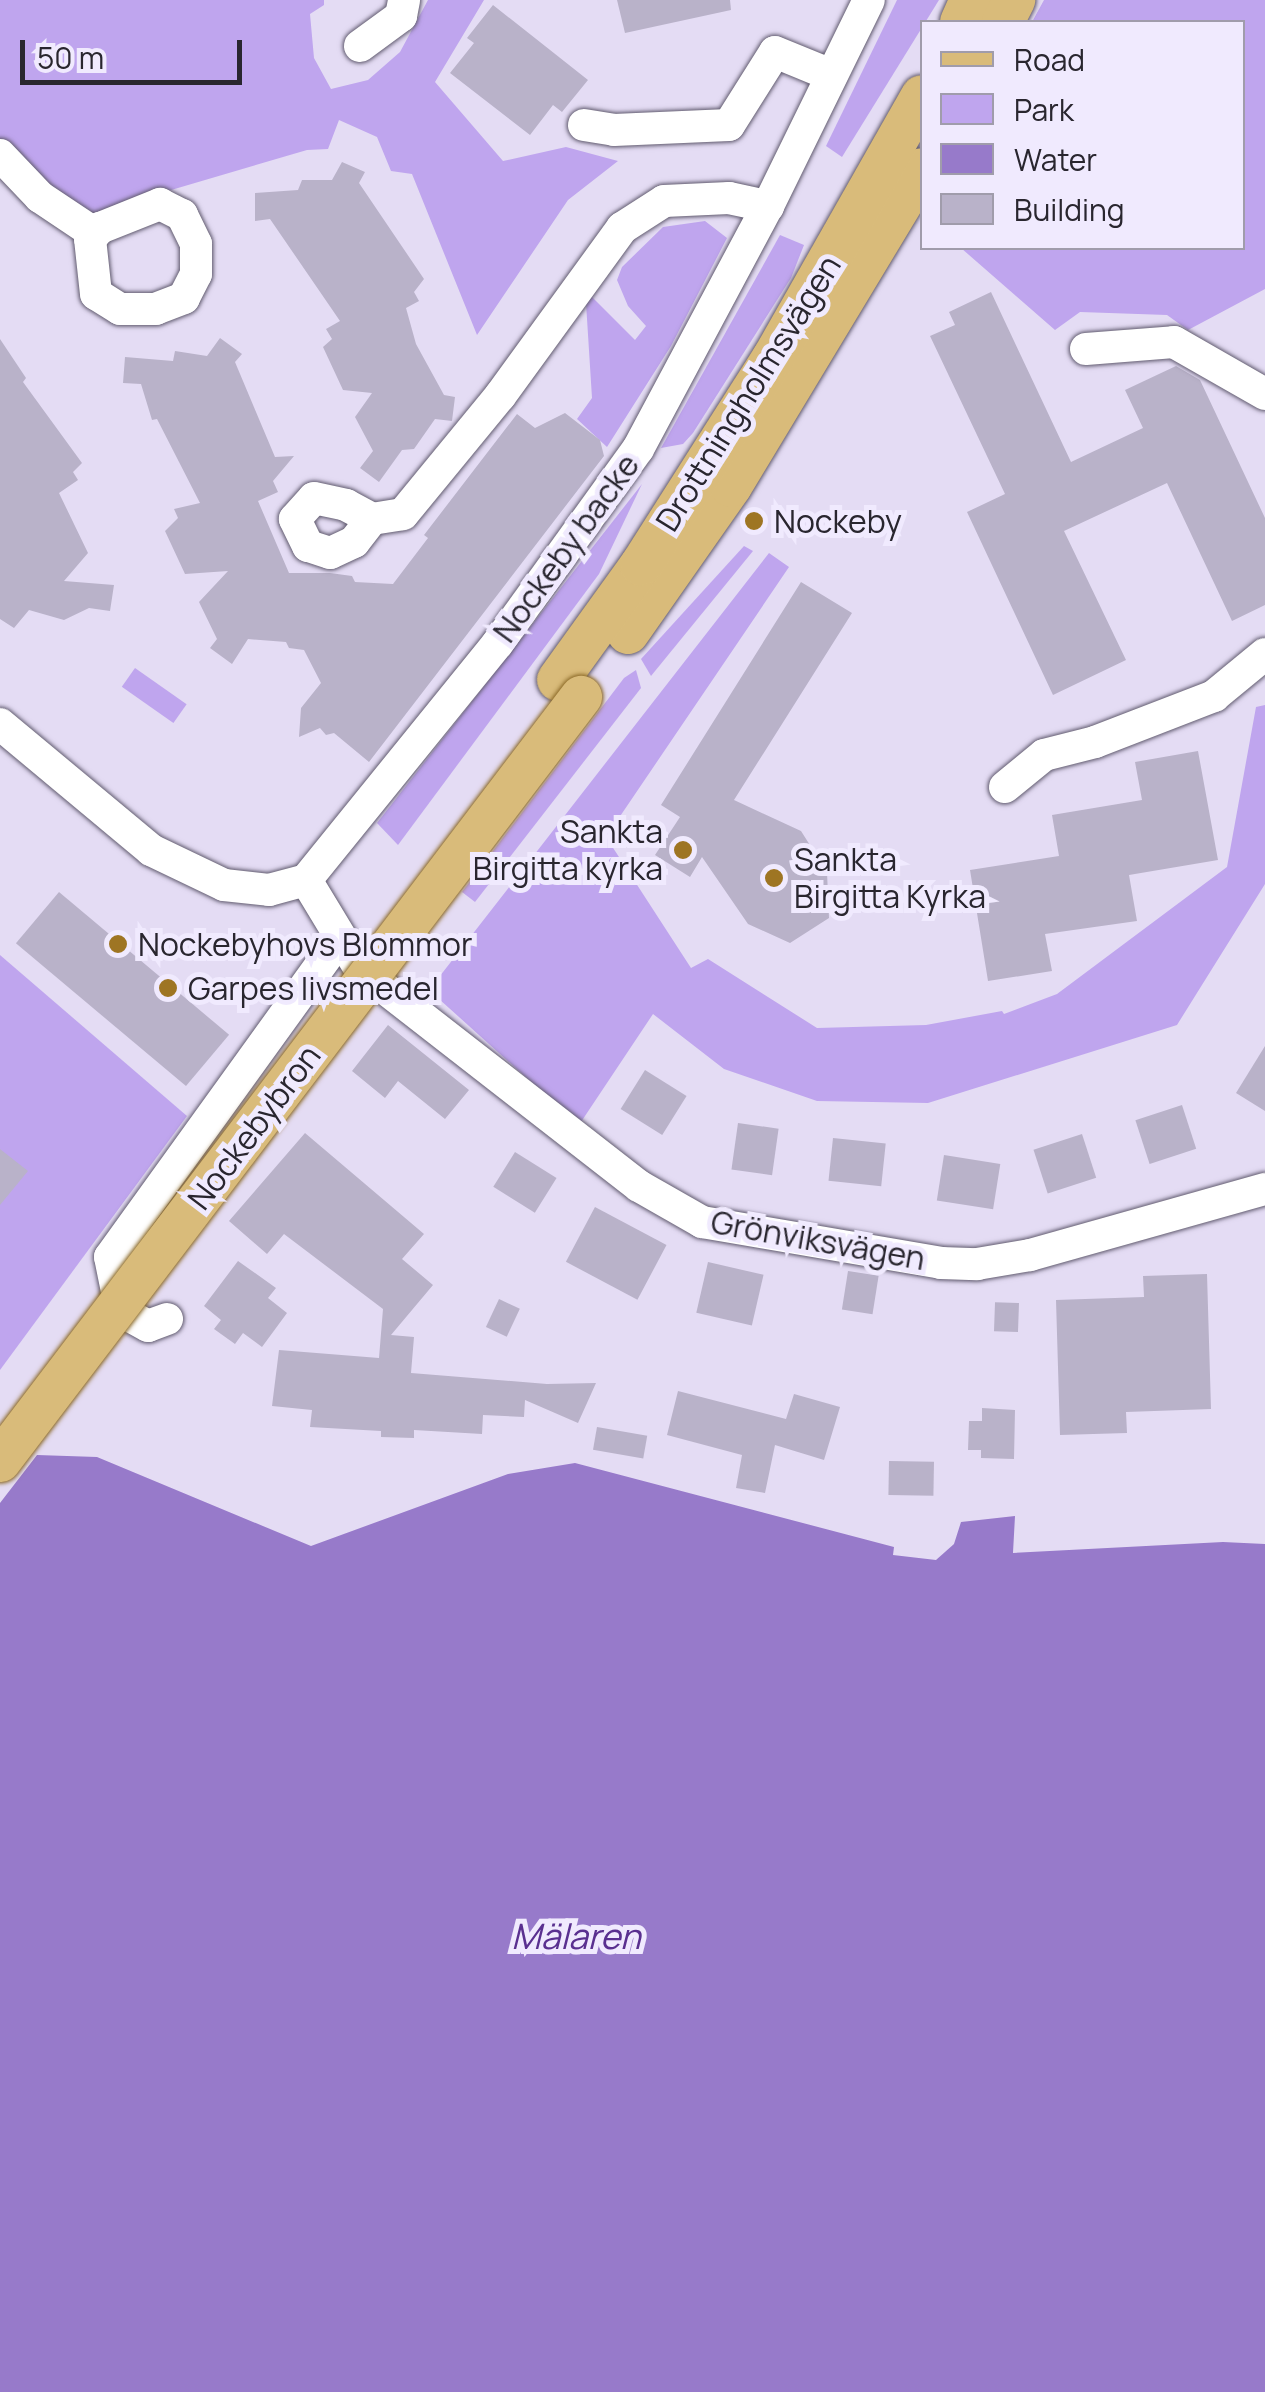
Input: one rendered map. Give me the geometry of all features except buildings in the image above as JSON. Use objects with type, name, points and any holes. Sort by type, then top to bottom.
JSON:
[{"type":"main road","name":"Drottningholmsvägen","points":[[569,689],[773,358],[920,100]]},
{"type":"main road","name":"Drottningholmsvägen","points":[[569,689],[730,486],[920,172]]},
{"type":"main road","name":"Nockebybron","points":[[0,1422],[569,689]]},
{"type":"main road","name":"Nockebybron","points":[[0,1460],[569,689]]},
{"type":"street","points":[[360,46],[401,16],[404,0]]},
{"type":"street","name":"Nockeby backe","points":[[315,871],[498,642],[638,449],[768,206],[869,0]]},
{"type":"street","points":[[584,125],[614,130],[730,125],[775,52],[831,76]]},
{"type":"street","points":[[0,155],[40,197],[94,233]]},
{"type":"street","points":[[372,519],[403,514],[432,484],[622,228],[664,201],[730,198],[768,206]]},
{"type":"street","points":[[1086,349],[1174,342],[1265,394]]},
{"type":"street","points":[[1005,787],[1044,755],[1094,742],[1214,696],[1265,654]]},
{"type":"street","points":[[0,724],[152,850],[224,885],[269,890],[315,871]]},
{"type":"street","name":"Grönviksvägen","points":[[315,871],[340,938],[360,969],[540,1113],[639,1186],[702,1222],[940,1262],[977,1264],[1030,1255],[1265,1189]]},
{"type":"street","points":[[167,1319],[148,1326],[121,1310],[110,1257],[340,938]]},
{"type":"green space","points":[[0,0],[324,0],[324,5],[310,14],[314,58],[331,89],[368,80],[400,52],[428,0],[484,0],[435,82],[503,161],[566,147],[618,161],[568,200],[477,335],[412,174],[391,171],[377,137],[339,120],[328,149],[307,150],[144,198],[115,214],[91,214],[49,188],[0,143]]},
{"type":"green space","points":[[897,0],[939,0],[927,20],[920,20],[920,31],[842,157],[826,146]]},
{"type":"green space","points":[[1044,0],[1265,0],[1265,289],[1188,330],[1167,315],[1080,312],[1055,330],[963,250],[1245,250],[1245,20],[1033,20]]},
{"type":"green space","points":[[705,221],[727,238],[671,346],[607,447],[577,419],[592,398],[586,303],[591,296],[635,340],[646,326],[628,306],[617,280],[622,267],[663,227]]},
{"type":"green space","points":[[780,235],[804,245],[791,278],[693,433],[683,444],[661,448]]},
{"type":"green space","points":[[642,484],[599,574],[398,845],[377,823]]},
{"type":"green space","points":[[744,546],[753,551],[651,676],[641,659]]},
{"type":"green space","points":[[769,553],[789,567],[606,837],[691,968],[708,959],[817,1028],[926,1025],[1002,1011],[1004,1014],[1057,994],[1227,867],[1256,707],[1265,705],[1265,884],[1177,1025],[928,1103],[817,1101],[724,1069],[653,1014],[579,1125],[429,990]]},
{"type":"green space","points":[[135,668],[187,704],[173,723],[122,687]]},
{"type":"green space","points":[[636,670],[641,688],[475,902],[462,892],[624,678]]},
{"type":"green space","points":[[0,955],[187,1116],[0,1370]]},
{"type":"water","name":"Mälaren","points":[[37,1455],[97,1457],[311,1546],[508,1474],[575,1463],[894,1547],[893,1555],[936,1560],[954,1544],[961,1522],[1015,1516],[1013,1553],[1223,1542],[1265,1544],[1265,2392],[0,2392],[0,1503]]},
{"type":"place","name":"Nockeby","points":[[754,521]]},
{"type":"place","name":"Sankta Birgitta kyrka","points":[[683,850]]},
{"type":"place","name":"Sankta Birgitta Kyrka","points":[[774,878]]},
{"type":"place","name":"Nockebyhovs Blommor","points":[[118,944]]},
{"type":"place","name":"Garpes livsmedel","points":[[168,988]]}]
